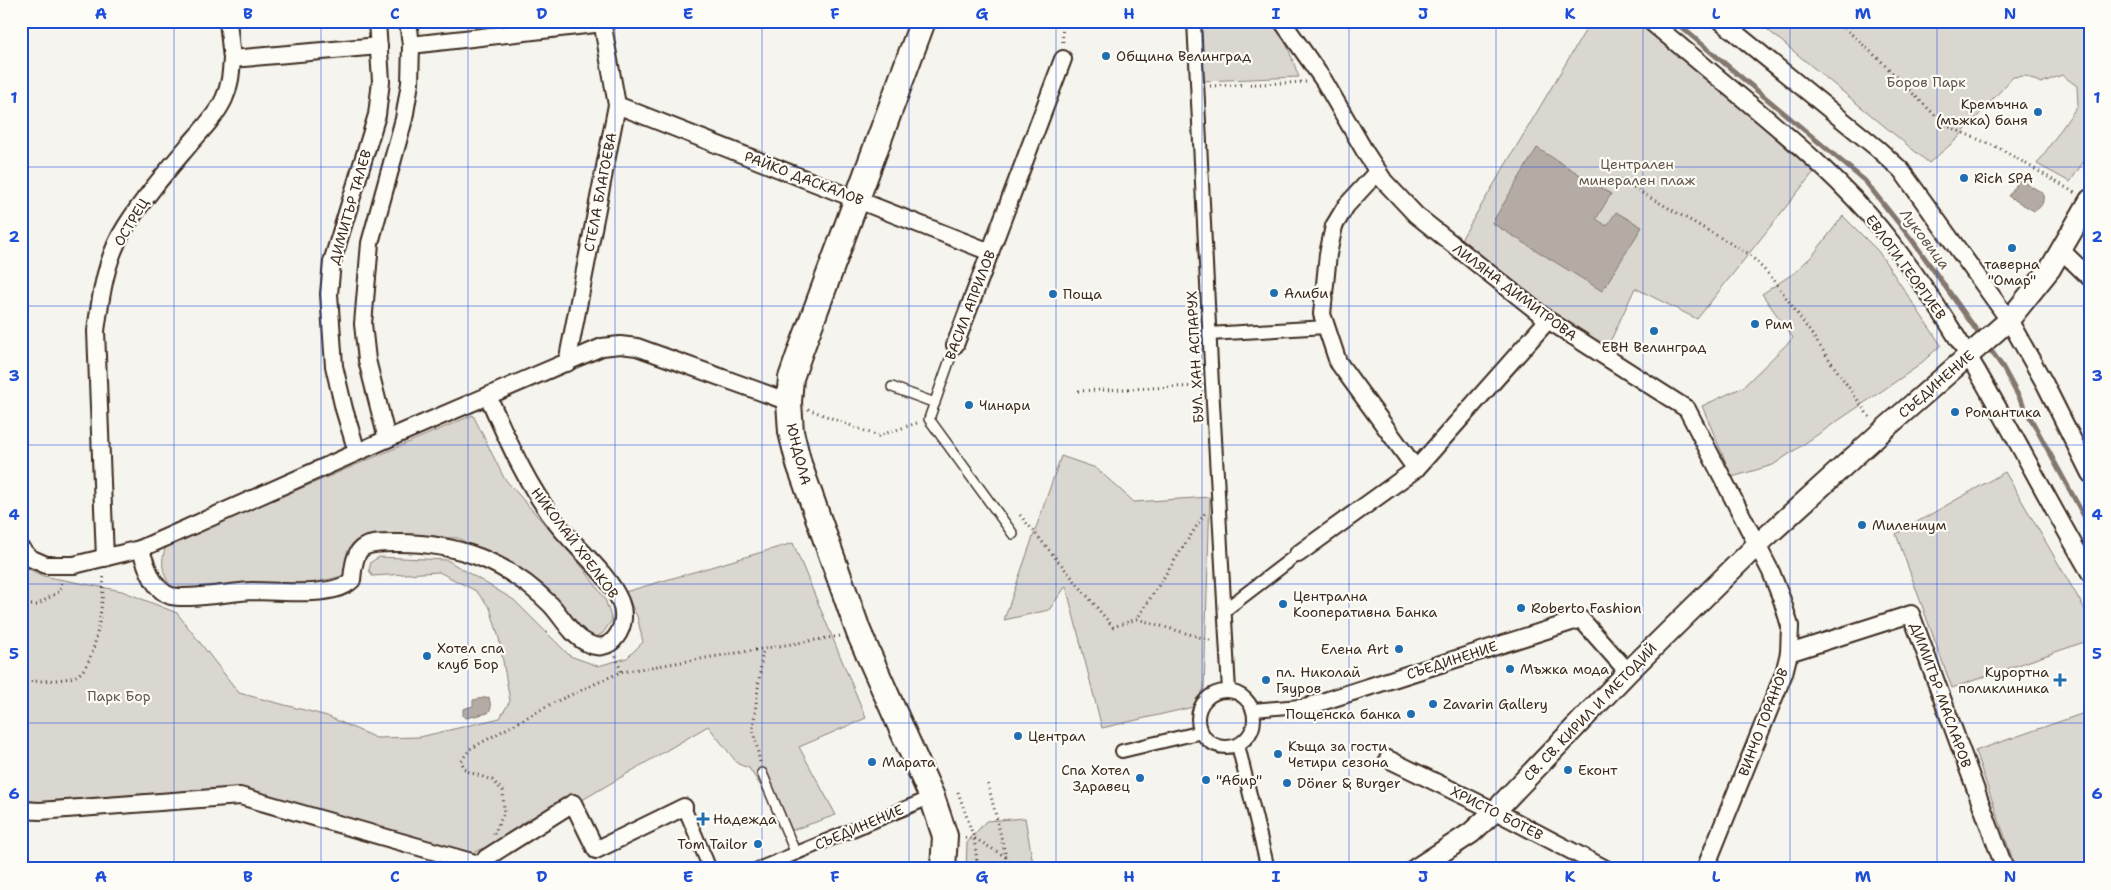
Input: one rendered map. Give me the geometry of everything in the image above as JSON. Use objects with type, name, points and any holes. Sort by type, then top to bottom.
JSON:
[{"type":"main road","name":"ЮНДОЛА","points":[[923,21],[798,355],[791,378],[789,402],[791,432],[800,464],[859,633],[932,797],[945,836]]},
{"type":"main road","points":[[942,869],[945,836]]},
{"type":"street","name":"ОСТРЕЦ","points":[[105,558],[96,331],[101,295],[109,261],[125,228],[146,196],[210,120],[223,101],[231,80],[232,59],[228,21]]},
{"type":"street","name":"ДИМИТЪР ТАЛЕВ","points":[[357,452],[334,366],[329,294],[332,262],[377,115],[381,81],[376,21]]},
{"type":"street","points":[[387,439],[367,360],[363,324],[370,243],[404,120],[410,83],[411,45],[408,21]]},
{"type":"street","name":"БУЛ. ХАН АСПАРУХ","points":[[1194,21],[1209,334],[1230,691]]},
{"type":"street","name":"ЛИЛЯНА ДИМИТРОВА","points":[[1282,21],[1324,81],[1378,171],[1416,215],[1548,320],[1687,408],[1756,546]]},
{"type":"street","name":"ЕВЛОГИ ГЕОРГИЕВ","points":[[1650,21],[1804,150],[1846,188],[1881,228],[1969,356],[1994,397],[2090,573]]},
{"type":"street","points":[[1722,21],[1901,170],[2009,320],[2046,384],[2090,474]]},
{"type":"street","points":[[411,45],[603,22]]},
{"type":"street","name":"СТЕЛА БЛАГОЕВА","points":[[567,363],[617,105],[603,22]]},
{"type":"street","points":[[232,59],[379,46]]},
{"type":"street","name":"ВАСИЛ АПРИЛОВ","points":[[955,345],[1063,59]]},
{"type":"street","name":"РАЙКО ДАСКАЛОВ","points":[[617,105],[990,252]]},
{"type":"street","points":[[1378,171],[1346,206],[1334,226],[1328,254],[1322,314],[1338,362],[1416,469]]},
{"type":"street","name":"СЪЕДИНЕНИЕ","points":[[1756,546],[1880,433],[2009,320],[2050,269],[2089,201]]},
{"type":"street","points":[[2062,251],[2090,278]]},
{"type":"street","points":[[1225,610],[1298,554],[1416,469],[1548,320]]},
{"type":"street","points":[[1209,334],[1326,327]]},
{"type":"street","points":[[21,550],[30,558],[46,565],[74,565],[140,549],[357,452],[602,347],[620,345],[637,347],[789,402]]},
{"type":"street","name":"НИКОЛАЙ ХРЕЛКОВ","points":[[140,549],[158,589],[171,596],[186,597],[253,591],[314,592],[333,589],[345,586],[352,580],[354,561],[360,549],[371,543],[428,543],[450,547],[471,553],[527,583],[552,606],[575,635],[588,644],[600,647],[612,643],[621,630],[624,617],[620,602],[612,588],[558,525],[533,490],[514,455],[488,396]]},
{"type":"street","name":"ВИНЧО ГОРАНОВ","points":[[1705,869],[1784,673],[1789,653],[1790,626],[1770,572],[1756,546]]},
{"type":"street","name":"СВ. СВ. КИРИЛ И МЕТОДИЙ","points":[[1416,869],[1471,833],[1495,811],[1628,672],[1756,546]]},
{"type":"street","name":"ДИМИТЪР МАСЛАРОВ","points":[[1789,653],[1911,614],[2005,869]]},
{"type":"street","name":"СЪЕДИНЕНИЕ","points":[[1253,710],[1312,705],[1580,619],[1628,672]]},
{"type":"street","points":[[1230,691],[1244,697],[1253,710],[1255,718],[1251,734],[1238,745],[1220,747],[1207,739],[1202,732],[1198,715],[1201,707],[1212,694],[1230,691]]},
{"type":"street","points":[[1122,751],[1202,732]]},
{"type":"street","points":[[1238,745],[1268,869]]},
{"type":"street","name":"ХРИСТО БОТЕВ","points":[[1388,759],[1495,811],[1606,869]]},
{"type":"street","points":[[21,810],[40,811],[240,796],[485,863],[573,803],[596,850],[684,807],[710,869]]},
{"type":"street","name":"СЪЕДИНЕНИЕ","points":[[758,869],[932,797]]},
{"type":"lane","name":"ВАСИЛ АПРИЛОВ","points":[[929,419],[955,345]]},
{"type":"lane","points":[[892,387],[934,403]]},
{"type":"lane","points":[[929,419],[1013,534]]},
{"type":"lane","points":[[762,773],[796,854]]},
{"type":"path","points":[[1062,21],[1063,59]]},
{"type":"path","points":[[1837,21],[1881,60],[1900,82],[1945,125],[2001,149],[2089,201]]},
{"type":"path","points":[[1197,86],[1324,81]]},
{"type":"path","points":[[1616,178],[1749,254],[1774,280],[1880,433]]},
{"type":"path","points":[[1078,391],[1212,385]]},
{"type":"path","points":[[789,402],[878,436],[929,419]]},
{"type":"path","points":[[1137,619],[1218,493]]},
{"type":"path","points":[[1020,515],[1113,627],[1137,619],[1226,644]]},
{"type":"path","points":[[21,682],[76,677],[87,667],[102,613],[105,558]]},
{"type":"path","points":[[21,605],[37,605],[60,591],[64,565]]},
{"type":"path","points":[[485,863],[490,843],[504,813],[503,791],[492,780],[466,771],[461,761],[470,749],[553,703],[621,672],[859,633]]},
{"type":"path","points":[[762,650],[753,728],[762,773]]},
{"type":"path","points":[[988,784],[1009,869]]},
{"type":"path","points":[[958,792],[974,838],[978,869]]},
{"type":"path","points":[[945,836],[974,838],[1006,858]]},
{"type":"green space","points":[[1200,21],[1265,21],[1272,25],[1283,38],[1299,77],[1203,81]]},
{"type":"green space","name":"Централен минерален плаж","points":[[1591,21],[1635,21],[1820,164],[1697,319],[1635,288],[1604,355],[1456,248]]},
{"type":"green space","name":"Боров Парк","points":[[1757,21],[2090,21],[2090,152],[2070,182],[2037,164],[2078,105],[2077,86],[2062,75],[2041,83],[2026,76],[2013,77],[1957,139],[1929,163]]},
{"type":"green space","points":[[1843,216],[1878,251],[1941,345],[1917,367],[1773,465],[1732,477],[1702,406],[1743,387],[1793,338],[1762,294],[1794,273],[1813,255]]},
{"type":"green space","points":[[473,415],[504,478],[584,569],[605,599],[612,620],[603,633],[591,640],[527,576],[458,538],[373,536],[343,576],[304,585],[187,591],[172,588],[169,583],[163,568],[166,546]]},
{"type":"green space","points":[[1061,456],[1096,468],[1134,502],[1210,497],[1204,689],[1193,707],[1102,728],[1066,586],[1049,610],[1004,620]]},
{"type":"green space","points":[[2005,472],[2090,618],[2090,640],[1952,688],[1896,534]]},
{"type":"green space","name":"Парк Бор","points":[[793,543],[866,718],[799,747],[836,815],[790,831],[749,768],[738,764],[708,726],[516,839],[487,853],[483,848],[460,859],[396,836],[241,787],[35,802],[21,798],[21,565],[43,576],[122,591],[177,613],[239,693],[327,716],[376,738],[420,737],[500,718],[510,701],[499,638],[490,608],[476,591],[439,572],[372,576],[369,570],[371,562],[379,557],[447,560],[514,600],[570,656],[598,666],[627,658],[643,642],[637,616],[625,592]]},
{"type":"green space","points":[[2090,711],[2090,869],[2016,869],[1975,751]]},
{"type":"green space","points":[[1025,818],[1034,869],[966,869],[967,843],[986,821]]},
{"type":"shaded area","points":[[1537,148],[1611,194],[1596,219],[1607,226],[1616,212],[1642,227],[1602,291],[1492,223]]},
{"type":"shaded area","points":[[2020,180],[2043,193],[2042,204],[2034,211],[2008,196]]},
{"type":"shaded area","points":[[489,697],[491,708],[488,713],[466,718],[463,716],[463,709],[473,706],[473,700]]},
{"type":"waterway","name":"Луковица","points":[[1674,21],[1865,181],[1912,240],[1982,338]]},
{"type":"waterway","name":"Луковица","points":[[1987,345],[2002,366],[2090,527]]},
{"type":"place","name":"Община Велинград","points":[[1106,56]]},
{"type":"place","name":"Кремъчна (мъжка) баня","points":[[2038,112]]},
{"type":"place","name":"Rich SPA","points":[[1964,178]]},
{"type":"place","name":"таверна \"Омар\"","points":[[2012,248]]},
{"type":"place","name":"Алиби","points":[[1274,293]]},
{"type":"place","name":"Поща","points":[[1053,294]]},
{"type":"place","name":"Рим","points":[[1755,324]]},
{"type":"place","name":"ЕВН Велинград","points":[[1654,331]]},
{"type":"place","name":"Чинари","points":[[969,405]]},
{"type":"place","name":"Романтика","points":[[1955,412]]},
{"type":"place","name":"Милениум","points":[[1862,525]]},
{"type":"place","name":"Централна Кооперативна Банка","points":[[1283,604]]},
{"type":"place","name":"Roberto Fashion","points":[[1521,608]]},
{"type":"place","name":"Елена Art","points":[[1399,649]]},
{"type":"place","name":"Хотел спа клуб Бор","points":[[427,656]]},
{"type":"place","name":"Мъжка мода","points":[[1510,669]]},
{"type":"place","name":"пл. Николай Гяуров","points":[[1266,680]]},
{"type":"place","name":"Курортна поликлиника","points":[[2060,680]]},
{"type":"place","name":"Zavarin Gallery","points":[[1433,704]]},
{"type":"place","name":"Пощенска банка","points":[[1411,714]]},
{"type":"place","name":"Централ","points":[[1018,736]]},
{"type":"place","name":"Къща за гости Четири сезона","points":[[1278,754]]},
{"type":"place","name":"Марата","points":[[872,762]]},
{"type":"place","name":"Еконт","points":[[1568,770]]},
{"type":"place","name":"Спа Хотел Здравец","points":[[1140,778]]},
{"type":"place","name":"\"Абир\"","points":[[1206,780]]},
{"type":"place","name":"Döner & Burger","points":[[1287,783]]},
{"type":"place","name":"Надежда","points":[[703,819]]},
{"type":"place","name":"Tom Tailor","points":[[758,844]]}]
